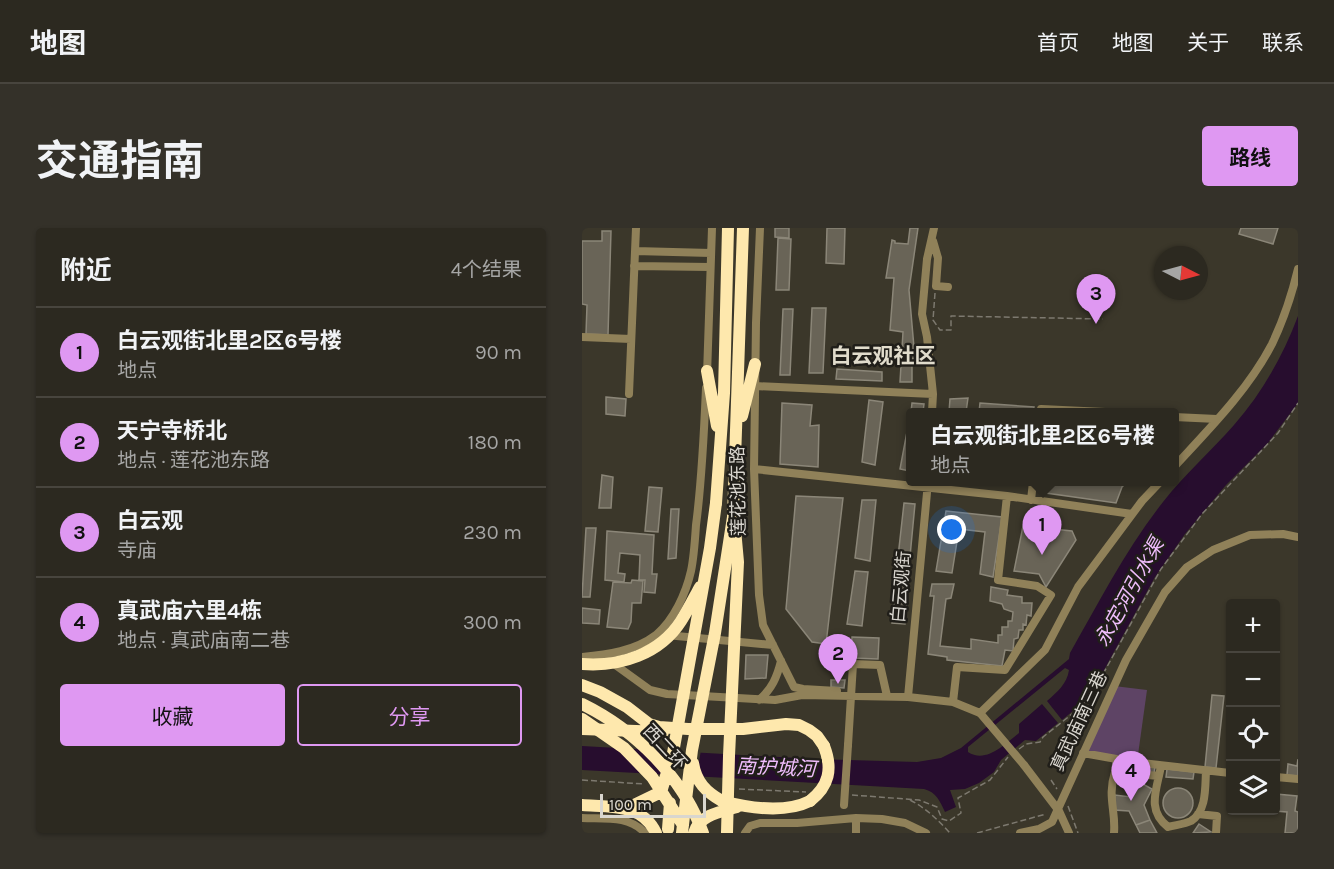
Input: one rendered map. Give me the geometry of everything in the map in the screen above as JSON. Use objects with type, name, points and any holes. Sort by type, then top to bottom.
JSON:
[{"type":"highway","name":"莲花池东路","points":[[673,753],[716,503],[724,393],[728,228]]},
{"type":"highway","name":"莲花池东路","points":[[684,833],[692,750],[715,633],[733,517],[743,228]]},
{"type":"highway","points":[[736,441],[755,364]]},
{"type":"highway","points":[[707,371],[720,442]]},
{"type":"highway","points":[[727,833],[738,562],[733,517]]},
{"type":"highway","points":[[582,664],[597,666],[622,662],[646,652],[663,641],[681,622],[704,578]]},
{"type":"highway","points":[[582,685],[618,702],[649,724],[688,729],[743,729],[786,724],[799,725],[817,736],[824,746],[830,767],[824,788],[810,801],[791,808],[721,806],[696,825],[694,833]]},
{"type":"highway","name":"西二环","points":[[582,704],[627,732],[658,760],[689,806],[703,833]]},
{"type":"highway","name":"西二环","points":[[582,719],[624,748],[652,777],[670,804],[684,833]]},
{"type":"highway","points":[[582,729],[657,733],[688,729]]},
{"type":"highway","points":[[582,729],[614,741]]},
{"type":"highway","points":[[692,750],[693,767],[699,782],[721,806]]},
{"type":"highway","points":[[628,808],[661,792],[673,753]]},
{"type":"highway","points":[[668,833],[673,753]]},
{"type":"highway","points":[[582,805],[628,808],[649,820],[656,833]]},
{"type":"street","points":[[629,394],[636,228]]},
{"type":"street","points":[[582,657],[603,656],[634,646],[656,634],[674,612],[691,571],[700,491],[712,228]]},
{"type":"street","name":"莲花池东路","points":[[760,228],[754,469],[759,594],[763,625],[794,687],[803,690],[843,691],[851,696]]},
{"type":"street","points":[[932,408],[933,394],[927,337],[922,314],[927,260],[933,241],[934,228]]},
{"type":"street","points":[[933,241],[938,258],[936,286],[948,287]]},
{"type":"street","points":[[635,251],[711,253]]},
{"type":"street","points":[[634,266],[710,267]]},
{"type":"street","points":[[1179,461],[1238,395],[1272,344],[1293,290],[1298,269]]},
{"type":"street","points":[[582,337],[631,339]]},
{"type":"street","points":[[756,386],[933,394]]},
{"type":"street","points":[[1179,417],[1217,419]]},
{"type":"street","points":[[754,469],[906,483]]},
{"type":"street","name":"白云观街","points":[[908,696],[928,486]]},
{"type":"street","points":[[935,486],[1132,514]]},
{"type":"street","points":[[1031,500],[1033,486]]},
{"type":"street","points":[[980,713],[1045,650],[1078,587],[1132,514],[1156,486]]},
{"type":"street","points":[[953,702],[957,667],[1005,670],[1050,596],[1037,586],[998,580],[1007,496]]},
{"type":"street","name":"真武庙南三巷","points":[[1059,811],[1063,797],[1126,660],[1165,592],[1187,567],[1213,550],[1250,535],[1283,534],[1298,537]]},
{"type":"street","points":[[656,634],[773,645]]},
{"type":"street","points":[[634,646],[629,669],[634,676]]},
{"type":"street","points":[[603,656],[634,676],[650,690],[667,694],[759,700],[802,696],[908,696],[953,702],[980,713],[1059,811],[1069,833]]},
{"type":"street","points":[[759,700],[770,691],[781,661]]},
{"type":"street","points":[[846,818],[844,805],[853,664],[880,665],[887,696]]},
{"type":"street","points":[[1083,753],[1226,773]]},
{"type":"street","points":[[1161,765],[1154,804],[1157,819],[1168,826],[1190,821],[1198,814],[1203,802],[1206,771]]},
{"type":"street","points":[[1114,833],[1115,820],[1111,785],[1115,772],[1159,776]]},
{"type":"street","points":[[1280,777],[1298,779]]},
{"type":"street","points":[[1020,833],[1052,822],[1059,811]]},
{"type":"street","points":[[1198,814],[1217,816],[1216,833]]},
{"type":"street","points":[[582,818],[622,819],[636,825],[645,833]]},
{"type":"street","points":[[745,833],[750,826],[760,823],[797,823],[846,818],[906,823],[926,833]]},
{"type":"street","points":[[856,818],[856,833]]},
{"type":"path","points":[[936,286],[933,321],[940,330],[951,330],[951,316],[1103,319]]},
{"type":"path","points":[[582,780],[624,783]]},
{"type":"path","points":[[907,799],[919,805],[951,833]]},
{"type":"path","points":[[976,833],[1046,814]]},
{"type":"shaded area","points":[[1114,686],[1147,690],[1137,762],[1083,753]]},
{"type":"water","points":[[1298,316],[1298,403],[1268,443],[1226,485],[1185,534],[1155,577],[1092,692],[1085,701],[1062,720],[1047,701],[1066,679],[1069,670],[1065,668],[968,747],[968,752],[975,755],[982,756],[995,751],[1019,733],[1019,724],[1042,704],[1058,723],[1036,741],[1025,740],[1001,760],[994,772],[979,783],[965,789],[950,790],[956,807],[945,812],[935,795],[924,789],[582,770],[582,746],[814,759],[917,762],[941,758],[961,748],[1069,659],[1070,653],[1102,595],[1137,538],[1171,492],[1179,486],[1254,400],[1286,345]]},
{"type":"pier","points":[[663,748],[701,750],[696,779],[662,777]]},
{"type":"building","points":[[775,228],[789,228],[789,238],[775,237]]},
{"type":"building","points":[[827,228],[845,228],[844,264],[826,263]]},
{"type":"building","points":[[910,228],[918,228],[909,290],[915,359],[912,359],[912,382],[900,382],[903,332],[890,330],[894,278],[886,278],[892,240],[895,243],[908,244]]},
{"type":"building","points":[[1241,228],[1278,228],[1273,244],[1239,234]]},
{"type":"building","points":[[602,231],[611,231],[608,335],[586,334],[587,305],[582,304],[582,241],[602,241]]},
{"type":"building","points":[[778,238],[791,239],[789,290],[776,290]]},
{"type":"building","points":[[812,308],[826,308],[823,373],[809,373]]},
{"type":"building","points":[[783,309],[793,309],[790,375],[780,375]]},
{"type":"building","points":[[837,369],[882,372],[882,381],[836,379]]},
{"type":"building","points":[[606,397],[626,399],[625,416],[606,414]]},
{"type":"building","points":[[968,398],[967,408],[949,408],[950,399]]},
{"type":"building","points":[[869,400],[883,402],[875,465],[862,462]]},
{"type":"building","points":[[782,403],[812,405],[810,426],[819,425],[818,467],[780,464]]},
{"type":"building","points":[[912,403],[924,404],[924,408],[911,408]]},
{"type":"building","points":[[980,403],[1034,407],[1034,408],[979,408]]},
{"type":"building","points":[[906,437],[906,470],[900,469]]},
{"type":"building","points":[[602,475],[613,477],[611,508],[599,508]]},
{"type":"building","points":[[1047,486],[1123,486],[1116,503],[1046,493]]},
{"type":"building","points":[[649,487],[662,488],[658,532],[645,531]]},
{"type":"building","points":[[796,496],[843,498],[826,644],[812,642],[786,609]]},
{"type":"building","points":[[862,500],[876,500],[870,561],[855,558]]},
{"type":"building","points":[[904,503],[915,504],[909,567],[897,566]]},
{"type":"building","points":[[671,509],[679,509],[676,558],[668,559]]},
{"type":"building","points":[[946,511],[1002,517],[993,577],[980,574],[985,532],[959,529],[952,573],[936,571]]},
{"type":"building","points":[[1023,526],[1072,531],[1076,540],[1046,587],[1039,574],[1014,571]]},
{"type":"building","points":[[586,528],[596,528],[590,597],[582,597]]},
{"type":"building","points":[[607,531],[654,535],[652,574],[657,574],[655,593],[644,592],[645,580],[639,580],[640,555],[620,553],[618,573],[625,574],[624,582],[605,580]]},
{"type":"building","points":[[855,571],[868,572],[862,626],[847,624]]},
{"type":"building","points":[[898,574],[908,575],[905,624],[892,623]]},
{"type":"building","points":[[632,580],[643,581],[641,603],[632,603],[631,622],[628,629],[607,627],[613,582],[631,583]]},
{"type":"building","points":[[932,584],[954,584],[951,598],[946,599],[940,646],[971,649],[971,639],[998,643],[998,635],[1002,635],[1002,627],[1008,627],[1008,621],[1012,621],[1013,612],[1004,609],[1002,604],[990,601],[991,587],[1008,590],[1007,595],[1022,597],[1022,603],[1032,603],[1031,616],[1027,615],[1026,625],[1023,624],[1023,630],[1019,630],[1018,638],[1014,639],[1013,651],[1005,650],[1002,666],[947,660],[947,657],[928,654],[934,596],[930,596]]},
{"type":"building","points":[[582,608],[600,610],[599,624],[582,623]]},
{"type":"building","points":[[852,637],[879,638],[878,659],[851,658]]},
{"type":"building","points":[[746,655],[768,655],[766,678],[745,679]]},
{"type":"building","points":[[831,680],[845,680],[844,688],[831,687]]},
{"type":"building","points":[[1212,695],[1224,696],[1216,768],[1205,767]]},
{"type":"building","points":[[1298,759],[1298,776],[1287,775],[1288,764],[1297,766]]},
{"type":"building","points":[[1113,762],[1155,766],[1154,774],[1112,770]]},
{"type":"building","points":[[1167,769],[1194,772],[1193,779],[1166,777]]},
{"type":"building","points":[[1141,783],[1152,789],[1144,805],[1150,820],[1136,825],[1129,811],[1114,810],[1115,795],[1131,797]]},
{"type":"building","points":[[1178,788],[1184,789],[1192,797],[1192,809],[1184,817],[1178,818],[1172,817],[1164,809],[1163,803],[1164,797],[1172,789]]},
{"type":"building","points":[[1280,794],[1297,796],[1295,811],[1298,812],[1298,833],[1285,833],[1287,812],[1280,811]]},
{"type":"building","points":[[1150,820],[1157,833],[1140,833],[1136,825]]},
{"type":"building","points":[[1199,824],[1211,832],[1193,833]]},
{"type":"place","name":"白云观","points":[[1096,324]]},
{"type":"place","name":"白云观街北里2区6号楼","points":[[1042,555]]},
{"type":"place","name":"天宁寺桥北","points":[[838,684]]},
{"type":"place","name":"真武庙六里4栋","points":[[1131,801]]},
{"type":"district","name":"白云观社区","points":[[883,356]]},
{"type":"water label","name":"永定河引水渠","points":[[1129,592]]},
{"type":"water label","name":"南护城河","points":[[776,767]]}]
